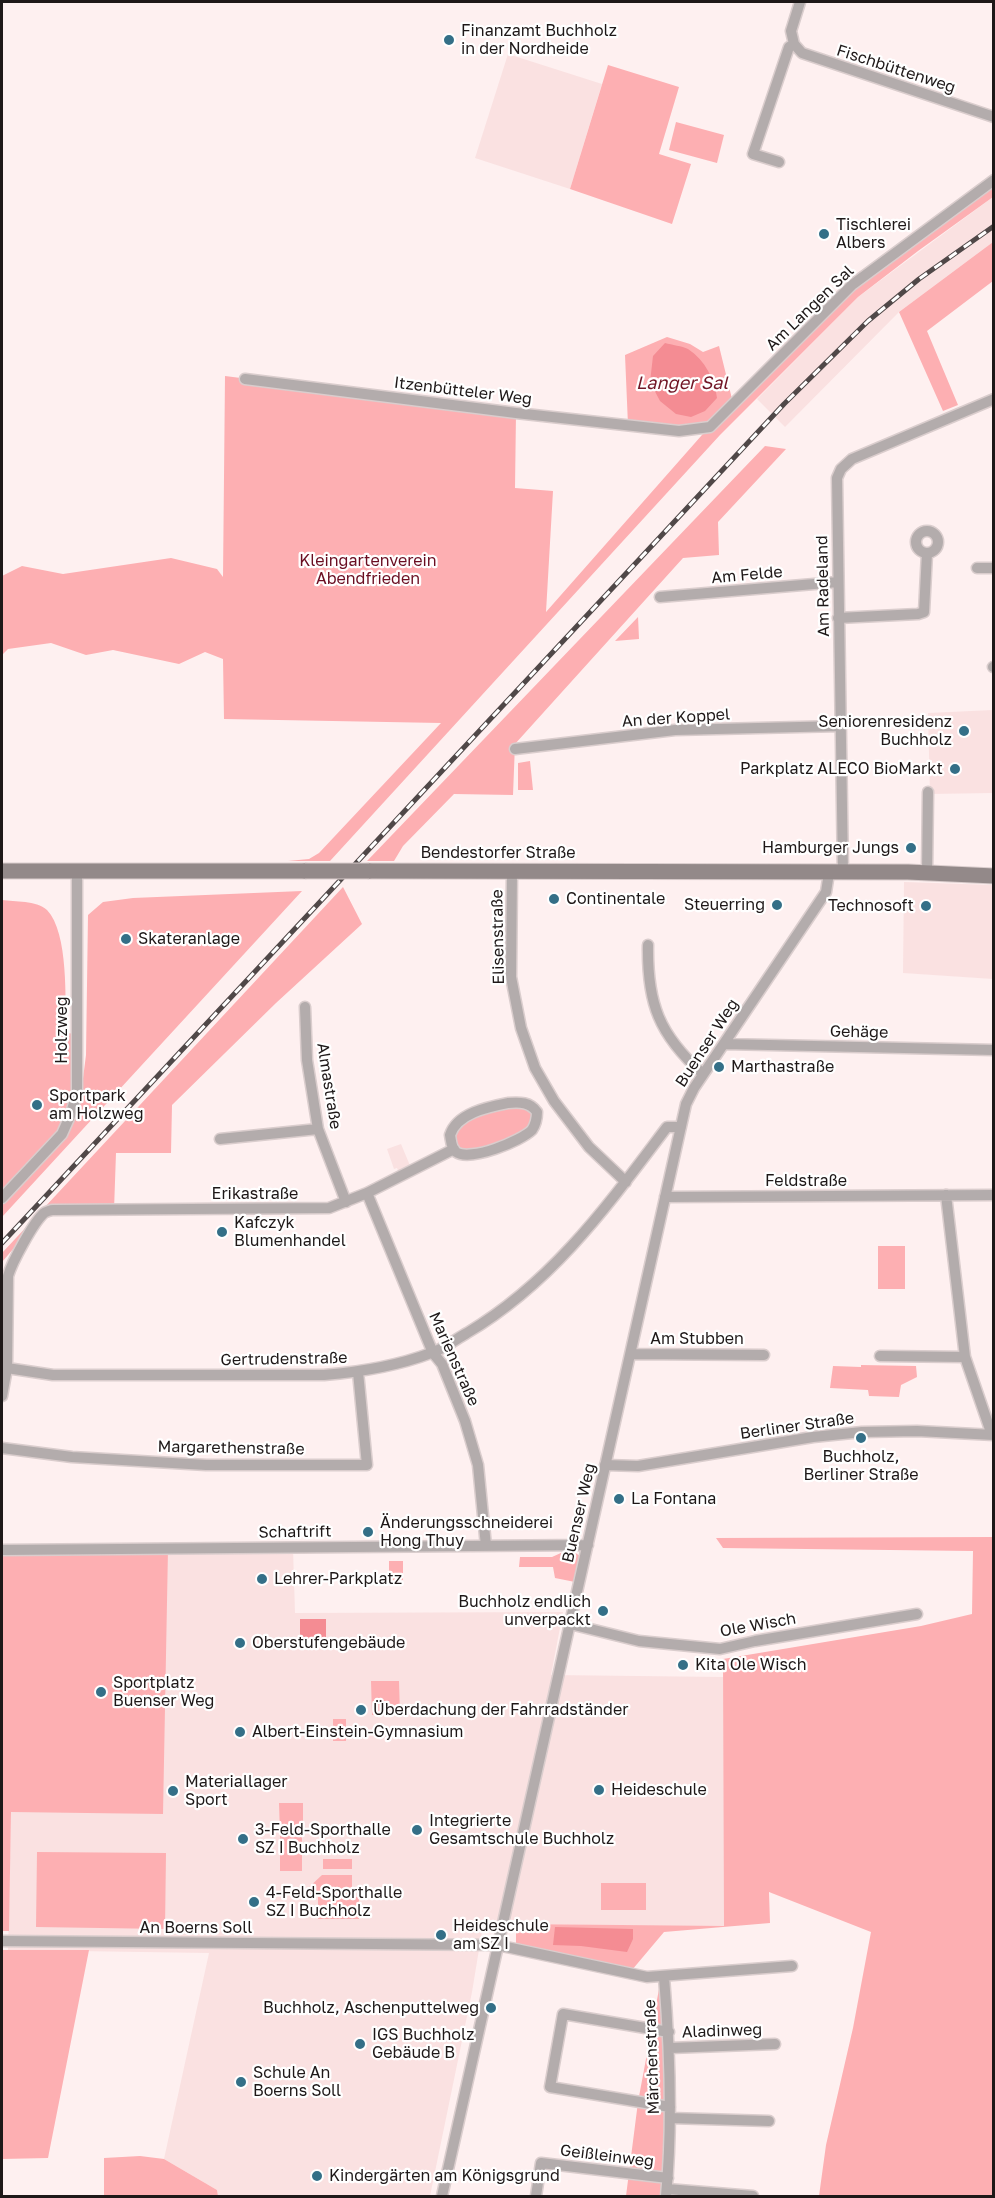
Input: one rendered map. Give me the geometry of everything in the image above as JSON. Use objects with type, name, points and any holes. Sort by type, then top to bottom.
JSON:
[{"type":"street","points":[[779,162],[753,154],[789,47],[794,44],[791,30],[800,2]]},
{"type":"street","name":"Fischbüttenweg","points":[[794,44],[802,53],[993,117]]},
{"type":"street","name":"Am Langen Sal","points":[[679,431],[710,427],[852,285],[993,180]]},
{"type":"street","name":"Itzenbütteler Weg","points":[[245,378],[516,413],[679,431]]},
{"type":"street","name":"Am Radeland","points":[[836,873],[841,726],[836,484],[839,473],[844,464],[852,459],[993,399]]},
{"type":"street","points":[[838,618],[924,612],[927,553]]},
{"type":"street","points":[[977,568],[993,568]]},
{"type":"street","name":"Am Felde","points":[[660,597],[838,582]]},
{"type":"street","name":"An der Koppel","points":[[515,749],[675,730],[841,726]]},
{"type":"street","points":[[927,873],[928,792]]},
{"type":"street","name":"Bendestorfer Straße","points":[[2,871],[927,873],[993,876]]},
{"type":"street","name":"Elisenstraße","points":[[512,871],[511,976],[521,1028],[535,1068],[554,1101],[589,1147],[626,1182]]},
{"type":"street","name":"Holzweg","points":[[2,1198],[62,1134],[76,1094],[77,872]]},
{"type":"street","name":"Buenser Weg","points":[[442,2196],[686,1104],[703,1074],[826,892],[836,873]]},
{"type":"street","points":[[648,945],[650,990],[657,1016],[672,1042],[703,1074]]},
{"type":"street","name":"Almastraße","points":[[305,1007],[308,1060],[318,1129],[346,1202]]},
{"type":"street","name":"Gehäge","points":[[724,1044],[993,1050]]},
{"type":"street","points":[[537,1112],[554,1101]]},
{"type":"street","points":[[508,1103],[525,1103],[537,1112],[536,1123],[532,1129],[499,1147],[465,1155],[453,1149],[450,1135],[455,1123],[464,1117],[495,1105],[508,1103]]},
{"type":"street","name":"Gertrudenstraße","points":[[7,1368],[52,1375],[324,1376],[358,1372],[433,1353],[485,1322],[530,1289],[576,1243],[667,1127],[681,1127]]},
{"type":"street","points":[[220,1139],[318,1129]]},
{"type":"street","name":"Erikastraße","points":[[7,1368],[8,1276],[29,1234],[44,1213],[53,1210],[328,1208],[367,1193],[453,1149]]},
{"type":"street","name":"Marienstraße","points":[[367,1193],[433,1353],[442,1364],[465,1421],[478,1465],[486,1546]]},
{"type":"street","points":[[946,1195],[965,1357],[993,1435]]},
{"type":"street","name":"Feldstraße","points":[[665,1197],[993,1195]]},
{"type":"street","name":"Am Stubben","points":[[631,1354],[764,1354]]},
{"type":"street","points":[[880,1356],[965,1357]]},
{"type":"street","points":[[2,1396],[7,1368]]},
{"type":"street","name":"Margarethenstraße","points":[[2,1448],[72,1457],[206,1465],[368,1465],[358,1372]]},
{"type":"street","name":"Berliner Straße","points":[[606,1465],[639,1466],[813,1437],[862,1432],[917,1431],[993,1435]]},
{"type":"street","name":"Schaftrift","points":[[2,1550],[588,1545]]},
{"type":"street","name":"Ole Wisch","points":[[570,1624],[639,1641],[720,1649],[917,1614]]},
{"type":"street","name":"An Boerns Soll","points":[[2,1941],[497,1945]]},
{"type":"street","name":"Märchenstraße","points":[[497,1945],[646,1977],[664,1977],[670,2048],[667,2188]]},
{"type":"street","points":[[664,1977],[792,1966]]},
{"type":"street","points":[[669,2031],[563,2014],[550,2087],[670,2113],[770,2121]]},
{"type":"street","name":"Aladinweg","points":[[670,2048],[775,2044]]},
{"type":"street","name":"Geißleinweg","points":[[536,2196],[541,2163],[667,2188]]},
{"type":"street","points":[[667,2188],[753,2196]]},
{"type":"shaded area","points":[[508,54],[602,84],[570,189],[475,158]]},
{"type":"shaded area","points":[[993,197],[993,242],[899,312],[785,427],[757,399],[858,297]]},
{"type":"shaded area","points":[[993,710],[993,793],[930,794],[928,713]]},
{"type":"shaded area","points":[[904,882],[993,885],[993,979],[903,973]]},
{"type":"shaded area","points":[[401,1144],[411,1168],[399,1173],[397,1168],[394,1169],[387,1149]]},
{"type":"shaded area","points":[[293,1548],[295,1613],[563,1612],[551,1675],[724,1677],[724,1927],[516,1924],[484,1919],[472,1992],[430,2196],[218,2196],[217,2190],[164,2159],[209,1953],[8,1950],[11,1812],[23,1812],[168,1549]]},
{"type":"green space","points":[[608,65],[679,87],[659,154],[691,164],[672,224],[570,189]]},
{"type":"green space","points":[[676,122],[724,135],[717,163],[669,150]]},
{"type":"green space","name":"Kleingartenverein Abendfrieden","points":[[993,180],[993,197],[858,297],[720,435],[330,861],[288,861],[309,859],[319,853],[441,723],[224,719],[223,659],[205,652],[179,664],[113,650],[86,655],[51,643],[8,649],[2,655],[2,576],[22,566],[63,574],[171,558],[217,569],[223,577],[225,376],[516,413],[515,488],[553,491],[546,612],[709,427],[628,425],[625,355],[667,337],[690,344],[703,352],[719,346],[733,403],[852,285]]},
{"type":"green space","points":[[993,242],[993,281],[927,331],[958,405],[943,411],[899,312]]},
{"type":"green space","points":[[765,446],[786,449],[718,522],[719,555],[683,558],[515,744],[513,795],[454,794],[403,846],[394,861],[367,861]]},
{"type":"green space","points":[[638,617],[639,639],[615,641]]},
{"type":"green space","points":[[530,761],[533,790],[518,790],[518,763]]},
{"type":"green space","points":[[343,887],[362,924],[276,1003],[172,1105],[171,1153],[116,1153],[114,1210],[44,1213],[2,1262],[2,1253]]},
{"type":"green space","points":[[302,891],[2,1217],[2,900],[37,904],[47,910],[54,921],[59,934],[64,968],[66,1033],[77,1034],[80,1102],[86,1055],[88,915],[103,902],[133,898]]},
{"type":"green space","points":[[495,1105],[533,1107],[536,1123],[499,1147],[457,1153],[452,1129]]},
{"type":"green space","points":[[878,1246],[905,1246],[905,1289],[878,1289]]},
{"type":"green space","points":[[861,1365],[916,1366],[917,1377],[901,1385],[899,1397],[869,1396],[868,1390],[830,1388],[833,1366],[861,1367]]},
{"type":"green space","points":[[993,1537],[993,2196],[819,2196],[826,2145],[853,2028],[871,1932],[769,1892],[770,1923],[664,1932],[632,1970],[516,1943],[516,1924],[724,1926],[723,1659],[921,1626],[972,1614],[973,1551],[723,1548],[716,1538]]},
{"type":"green space","points":[[168,1549],[163,1814],[11,1812],[9,1931],[2,1931],[2,1550]]},
{"type":"green space","points":[[563,1552],[574,1552],[580,1556],[575,1582],[555,1578],[553,1567],[519,1567],[520,1557],[552,1557]]},
{"type":"green space","points":[[389,1561],[403,1561],[403,1580],[389,1581]]},
{"type":"green space","points":[[371,1681],[399,1681],[400,1714],[372,1715]]},
{"type":"green space","points":[[333,1719],[346,1719],[346,1741],[333,1741]]},
{"type":"green space","points":[[279,1803],[303,1803],[303,1834],[280,1834]]},
{"type":"green space","points":[[280,1835],[302,1835],[302,1871],[280,1871]]},
{"type":"green space","points":[[37,1852],[166,1853],[165,1929],[36,1927]]},
{"type":"green space","points":[[323,1859],[352,1859],[352,1869],[323,1869]]},
{"type":"green space","points":[[322,1875],[352,1875],[352,1896],[306,1896],[306,1890]]},
{"type":"green space","points":[[601,1883],[646,1883],[646,1910],[601,1910]]},
{"type":"green space","points":[[318,1897],[359,1897],[359,1919],[318,1919]]},
{"type":"green space","points":[[2,1950],[89,1950],[48,2158],[2,2159]]},
{"type":"green space","points":[[665,1988],[666,2196],[626,2196],[638,2102],[659,1989]]},
{"type":"green space","points":[[140,2156],[164,2159],[217,2190],[218,2196],[104,2196],[104,2158]]},
{"type":"water","name":"Langer Sal","points":[[665,343],[688,349],[708,371],[717,398],[705,411],[691,417],[676,414],[660,401],[650,382],[653,356]]},
{"type":"water","points":[[300,1619],[326,1619],[326,1648],[300,1648]]},
{"type":"water","points":[[555,1927],[633,1929],[633,1939],[627,1952],[553,1945]]},
{"type":"railway","points":[[2,1243],[784,404],[868,321],[919,279],[994,226]]},
{"type":"place","name":"Finanzamt Buchholz in der Nordheide","points":[[449,40]]},
{"type":"place","name":"Tischlerei Albers","points":[[824,234]]},
{"type":"place","name":"Seniorenresidenz Buchholz","points":[[964,731]]},
{"type":"place","name":"Parkplatz ALECO BioMarkt","points":[[955,769]]},
{"type":"place","name":"Hamburger Jungs","points":[[911,848]]},
{"type":"place","name":"Continentale","points":[[554,899]]},
{"type":"place","name":"Steuerring","points":[[777,905]]},
{"type":"place","name":"Technosoft","points":[[926,906]]},
{"type":"place","name":"Skateranlage","points":[[126,939]]},
{"type":"place","name":"Marthastraße","points":[[719,1067]]},
{"type":"place","name":"Sportpark am Holzweg","points":[[37,1105]]},
{"type":"place","name":"Kafczyk Blumenhandel","points":[[222,1232]]},
{"type":"place","name":"Buchholz, Berliner Straße","points":[[861,1438]]},
{"type":"place","name":"La Fontana","points":[[619,1499]]},
{"type":"place","name":"Änderungsschneiderei Hong Thuy","points":[[368,1532]]},
{"type":"place","name":"Lehrer-Parkplatz","points":[[262,1579]]},
{"type":"place","name":"Buchholz endlich unverpackt","points":[[603,1611]]},
{"type":"place","name":"Oberstufengebäude","points":[[240,1643]]},
{"type":"place","name":"Kita Ole Wisch","points":[[683,1665]]},
{"type":"place","name":"Sportplatz Buenser Weg","points":[[101,1692]]},
{"type":"place","name":"Überdachung der Fahrradständer","points":[[361,1710]]},
{"type":"place","name":"Albert-Einstein-Gymnasium","points":[[240,1732]]},
{"type":"place","name":"Heideschule","points":[[599,1790]]},
{"type":"place","name":"Materiallager Sport","points":[[173,1791]]},
{"type":"place","name":"Integrierte Gesamtschule Buchholz","points":[[417,1830]]},
{"type":"place","name":"3-Feld-Sporthalle SZ I Buchholz","points":[[243,1839]]},
{"type":"place","name":"4-Feld-Sporthalle SZ I Buchholz","points":[[254,1902]]},
{"type":"place","name":"Heideschule am SZ I","points":[[441,1935]]},
{"type":"place","name":"Buchholz, Aschenputtelweg","points":[[491,2008]]},
{"type":"place","name":"IGS Buchholz Gebäude B","points":[[360,2044]]},
{"type":"place","name":"Schule An Boerns Soll","points":[[241,2082]]},
{"type":"place","name":"Kindergärten am Königsgrund","points":[[317,2176]]}]
